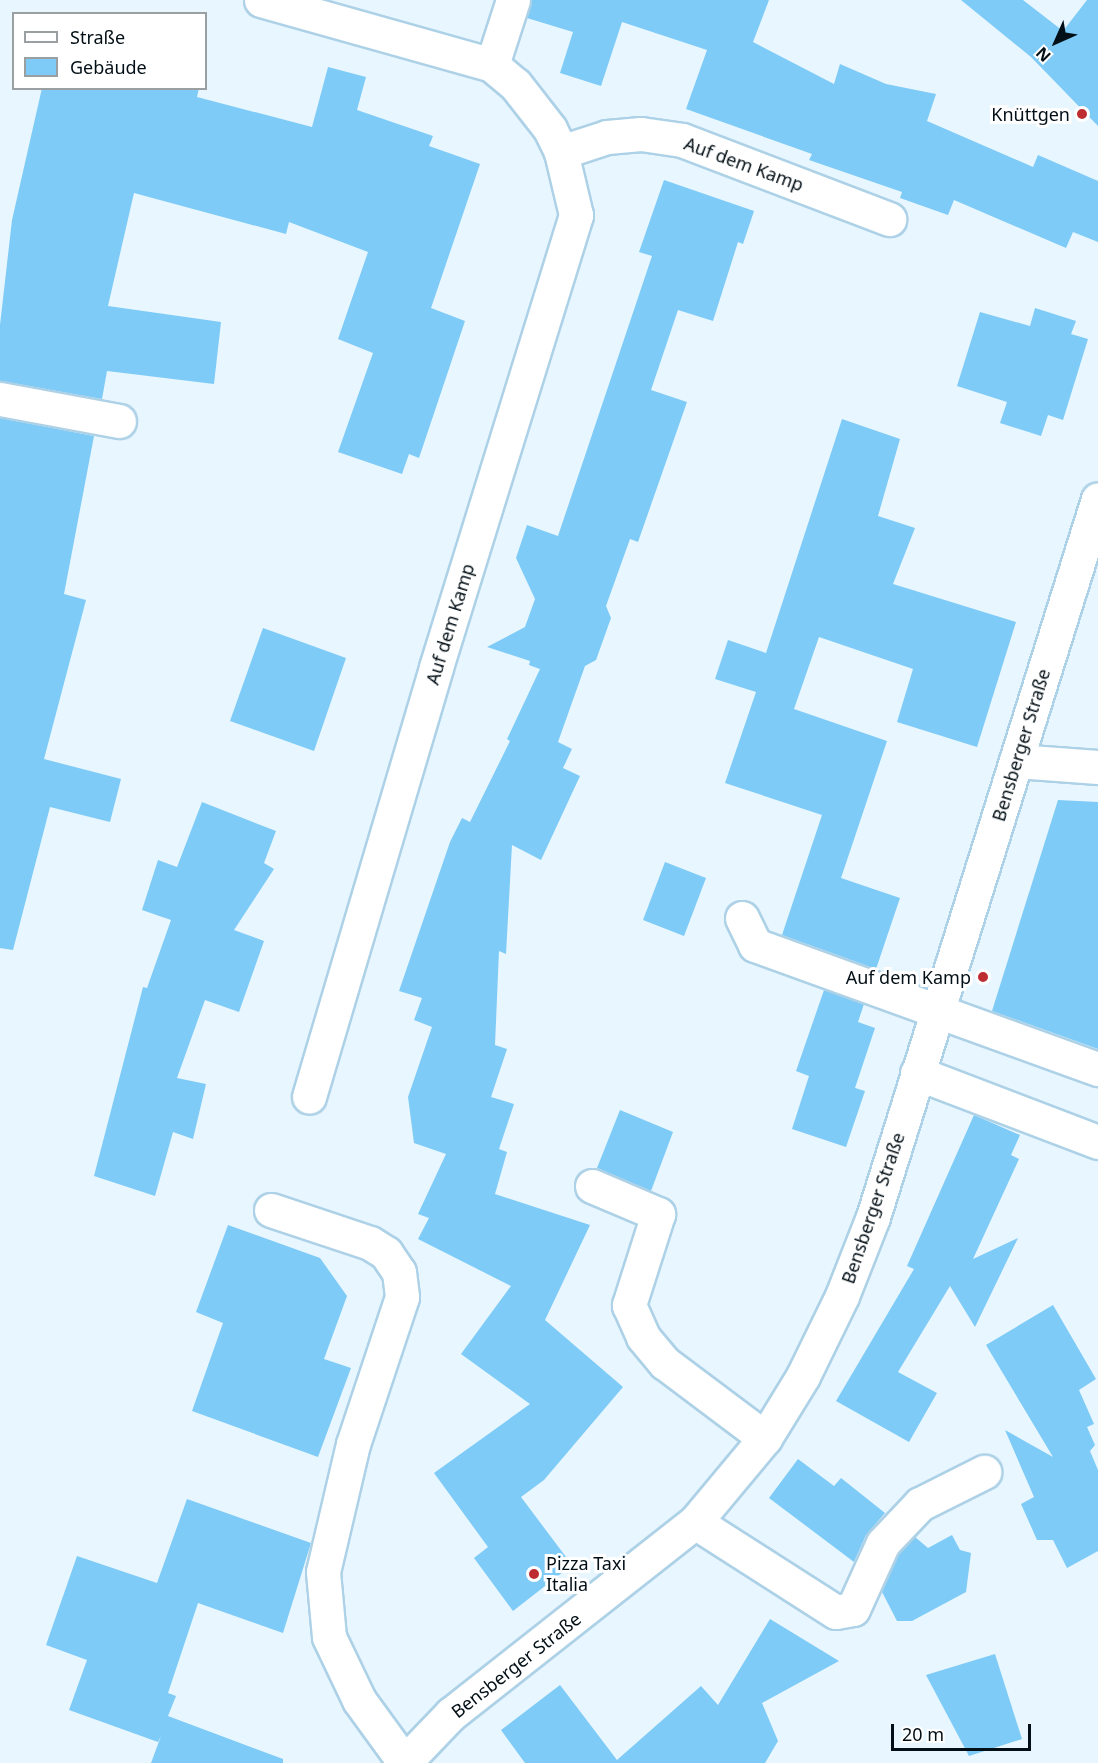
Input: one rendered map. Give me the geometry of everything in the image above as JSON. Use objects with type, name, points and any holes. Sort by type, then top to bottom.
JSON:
[{"type":"street","name":"Auf dem Kamp","points":[[261,0],[305,5],[492,65],[533,105],[561,152],[576,215],[435,668],[309,1097]]},
{"type":"street","points":[[492,65],[513,0]]},
{"type":"street","name":"Auf dem Kamp","points":[[561,152],[607,137],[629,135],[682,140],[889,219]]},
{"type":"street","points":[[0,399],[119,421]]},
{"type":"street","name":"Bensberger Straße","points":[[404,1763],[451,1714],[695,1522],[765,1438],[803,1376],[842,1296],[873,1217],[1098,499]]},
{"type":"street","points":[[1016,761],[1098,767]]},
{"type":"street","points":[[742,918],[755,945],[1098,1069]]},
{"type":"street","points":[[917,1073],[1098,1142]]},
{"type":"street","points":[[592,1186],[657,1214],[629,1305],[643,1336],[665,1364],[765,1438]]},
{"type":"street","points":[[271,1210],[370,1243],[386,1253],[399,1272],[402,1297],[353,1444],[323,1572],[329,1637],[359,1700],[404,1763]]},
{"type":"street","points":[[695,1522],[836,1612],[853,1609],[884,1543],[920,1504],[984,1472]]},
{"type":"building","points":[[531,0],[769,0],[753,42],[834,84],[840,64],[886,84],[936,94],[927,121],[1033,167],[1038,155],[1098,181],[1098,242],[1073,232],[1066,248],[954,200],[948,215],[900,198],[902,192],[809,160],[812,154],[686,109],[707,50],[622,22],[601,86],[560,73],[573,32],[527,18]]},
{"type":"building","points":[[961,0],[1023,0],[1063,31],[1087,0],[1098,0],[1098,126],[1031,57]]},
{"type":"building","points":[[328,67],[366,77],[357,110],[433,136],[429,146],[480,164],[431,308],[465,321],[419,458],[409,454],[402,474],[338,452],[373,353],[338,339],[368,252],[289,222],[286,234],[134,193],[108,306],[221,322],[214,384],[107,371],[102,399],[0,381],[0,325],[12,220],[42,90],[199,90],[197,97],[312,127]]},
{"type":"building","points":[[664,180],[754,211],[743,244],[738,242],[713,321],[678,310],[651,390],[687,402],[638,542],[630,539],[606,606],[611,618],[596,660],[585,666],[558,742],[572,749],[563,768],[580,776],[541,860],[512,845],[506,954],[499,951],[495,1045],[507,1049],[491,1097],[514,1104],[499,1149],[507,1152],[495,1194],[590,1225],[545,1320],[623,1387],[544,1480],[521,1497],[572,1565],[513,1611],[474,1558],[488,1547],[434,1473],[530,1404],[461,1354],[511,1286],[418,1239],[429,1218],[418,1214],[446,1154],[414,1143],[408,1097],[432,1027],[414,1020],[422,998],[399,991],[450,842],[462,818],[470,822],[510,741],[507,739],[540,669],[529,665],[530,661],[487,647],[525,627],[535,599],[516,558],[527,525],[558,536],[652,256],[639,252]]},
{"type":"building","points":[[1035,308],[1076,321],[1071,334],[1088,339],[1063,420],[1048,415],[1041,436],[1000,423],[1007,402],[957,386],[980,312],[1030,326]]},
{"type":"building","points":[[0,418],[94,436],[64,594],[86,600],[44,759],[121,779],[110,822],[50,807],[13,950],[0,948]]},
{"type":"building","points":[[842,419],[900,439],[878,516],[915,528],[893,584],[1016,622],[977,747],[897,722],[913,669],[819,637],[794,709],[887,741],[841,878],[900,898],[876,969],[782,935],[822,815],[725,783],[756,692],[715,679],[728,640],[766,653]]},
{"type":"building","points":[[263,628],[346,658],[314,751],[230,721]]},
{"type":"building","points":[[1058,800],[1098,802],[1098,1049],[992,1011]]},
{"type":"building","points":[[202,802],[276,831],[264,863],[274,869],[234,930],[264,941],[239,1012],[205,1000],[177,1078],[206,1084],[193,1139],[173,1132],[155,1196],[94,1176],[143,987],[147,988],[171,920],[142,910],[158,860],[177,867]]},
{"type":"building","points":[[665,862],[706,878],[684,936],[643,920]]},
{"type":"building","points":[[824,990],[864,1004],[858,1022],[875,1028],[855,1088],[865,1091],[846,1147],[792,1129],[809,1076],[796,1071]]},
{"type":"building","points":[[620,1110],[673,1132],[651,1191],[597,1168]]},
{"type":"building","points":[[974,1115],[1020,1135],[1011,1155],[1019,1159],[973,1259],[1018,1238],[975,1327],[950,1286],[898,1372],[937,1393],[909,1442],[836,1401],[914,1269],[907,1266]]},
{"type":"building","points":[[228,1225],[320,1258],[347,1296],[324,1359],[351,1368],[318,1457],[192,1411],[223,1323],[196,1312]]},
{"type":"building","points":[[1053,1305],[1096,1379],[1079,1390],[1094,1424],[1087,1427],[1095,1445],[1090,1451],[1098,1470],[1098,1551],[1067,1568],[1053,1540],[1037,1540],[1021,1504],[1034,1497],[1005,1430],[1053,1457],[986,1345]]},
{"type":"building","points":[[798,1459],[834,1486],[841,1478],[885,1513],[866,1535],[854,1562],[769,1498]]},
{"type":"building","points":[[187,1499],[311,1543],[283,1633],[198,1603],[168,1693],[176,1696],[168,1716],[283,1759],[283,1763],[151,1763],[161,1736],[158,1742],[69,1710],[87,1660],[46,1645],[77,1556],[157,1583]]},
{"type":"building","points":[[952,1535],[960,1550],[971,1553],[966,1592],[912,1621],[897,1621],[882,1592],[899,1554],[915,1537],[928,1548]]},
{"type":"building","points":[[770,1619],[839,1661],[762,1703],[778,1741],[765,1763],[525,1763],[501,1730],[560,1685],[617,1760],[701,1686],[718,1705]]},
{"type":"building","points":[[995,1654],[1022,1739],[969,1756],[926,1675]]},
{"type":"place","name":"Knüttgen","points":[[1082,114]]},
{"type":"place","name":"Auf dem Kamp","points":[[983,977]]},
{"type":"place","name":"Pizza Taxi Italia","points":[[534,1574]]}]
